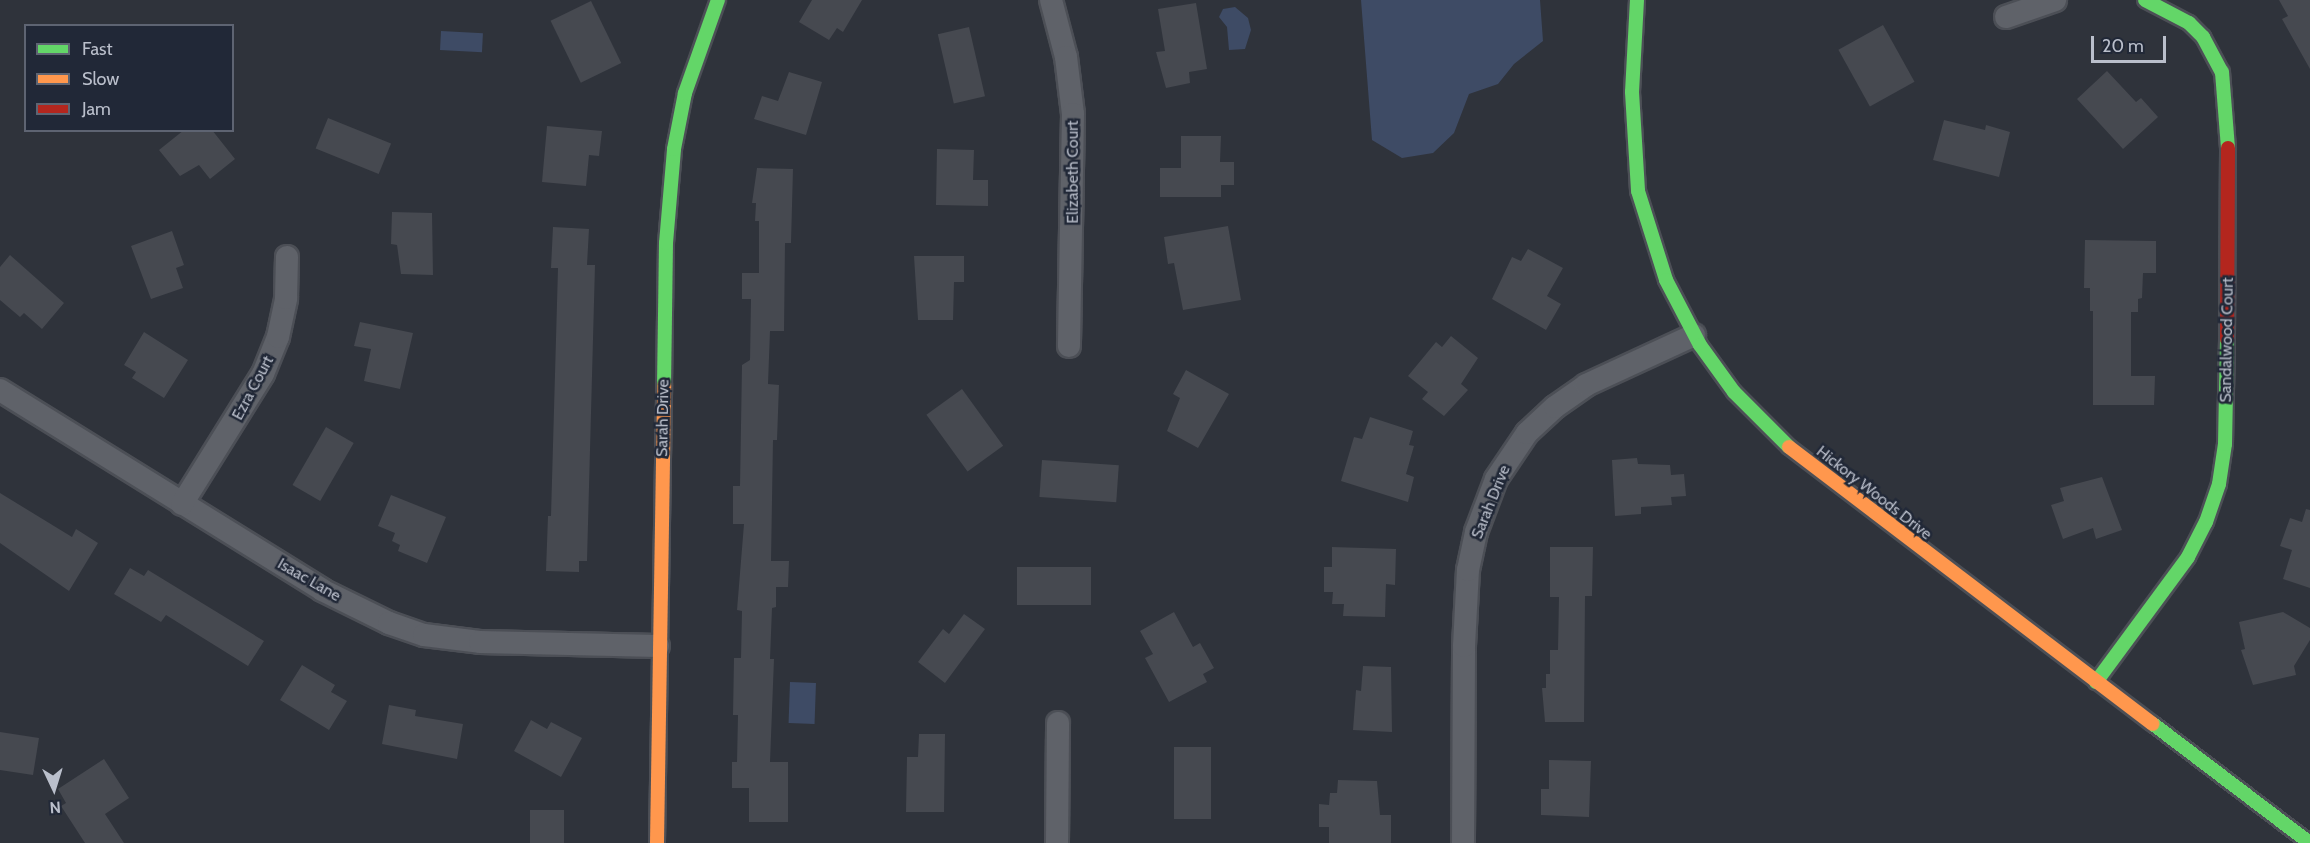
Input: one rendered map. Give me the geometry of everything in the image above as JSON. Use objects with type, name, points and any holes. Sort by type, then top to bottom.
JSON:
[{"type":"street","name":"Sarah Drive","points":[[657,843],[658,646],[666,243],[674,149],[685,93],[718,0]]},
{"type":"street","name":"Elizabeth Court","points":[[1051,0],[1066,57],[1072,114],[1070,346]]},
{"type":"street","name":"Hickory Woods Drive","points":[[1627,0],[1632,30],[1633,152],[1638,191],[1666,280],[1694,335],[1734,392],[1772,433],[2310,843]]},
{"type":"street","name":"Hickory Woods Drive","points":[[1632,30],[1637,0]]},
{"type":"street","points":[[2006,17],[2055,0]]},
{"type":"street","name":"Sandalwood Court","points":[[2096,682],[2188,557],[2206,522],[2219,484],[2225,444],[2229,198],[2227,103],[2222,72],[2203,37],[2189,23],[2145,0]]},
{"type":"street","name":"Ezra Court","points":[[182,504],[263,374],[278,337],[286,298],[287,258]]},
{"type":"street","name":"Sarah Drive","points":[[1463,843],[1464,646],[1468,570],[1476,532],[1496,479],[1527,433],[1555,407],[1586,385],[1694,335]]},
{"type":"street","name":"Isaac Lane","points":[[0,390],[322,590],[389,623],[424,635],[480,642],[658,646]]},
{"type":"street","points":[[1057,843],[1058,723]]},
{"type":"water","points":[[1361,0],[1540,0],[1543,41],[1514,64],[1498,84],[1469,94],[1454,133],[1433,153],[1402,158],[1372,140]]},
{"type":"water","points":[[1235,7],[1248,18],[1251,30],[1245,49],[1229,50],[1227,27],[1219,17],[1223,9]]},
{"type":"water","points":[[441,31],[483,33],[482,52],[440,50]]},
{"type":"water","points":[[790,682],[816,683],[815,724],[789,723]]},
{"type":"building","points":[[812,0],[862,0],[843,32],[837,28],[829,40],[799,22]]},
{"type":"building","points":[[2279,0],[2310,0],[2310,69],[2282,19],[2288,16]]},
{"type":"building","points":[[591,1],[621,63],[581,83],[551,21]]},
{"type":"building","points":[[1196,3],[1207,69],[1189,72],[1190,83],[1166,88],[1156,52],[1165,51],[1158,9]]},
{"type":"building","points":[[1883,25],[1915,82],[1870,107],[1838,50]]},
{"type":"building","points":[[969,27],[985,96],[954,103],[938,34]]},
{"type":"building","points":[[2107,71],[2136,102],[2141,98],[2158,117],[2123,149],[2077,99]]},
{"type":"building","points":[[789,72],[822,82],[806,135],[754,119],[762,96],[778,101]]},
{"type":"building","points":[[328,118],[391,143],[379,174],[316,149]]},
{"type":"building","points":[[1944,120],[1985,130],[1986,125],[2010,132],[1999,177],[1933,160]]},
{"type":"building","points":[[547,126],[602,131],[599,156],[589,155],[586,186],[542,182]]},
{"type":"building","points":[[182,132],[214,132],[235,159],[210,179],[199,165],[180,176],[159,150]]},
{"type":"building","points":[[1181,136],[1221,136],[1220,162],[1234,162],[1234,185],[1221,185],[1221,197],[1160,197],[1160,168],[1181,168]]},
{"type":"building","points":[[937,149],[974,150],[973,180],[988,180],[988,206],[936,205]]},
{"type":"building","points":[[757,168],[793,169],[791,243],[785,243],[784,331],[770,331],[768,384],[779,385],[777,440],[773,440],[771,561],[789,561],[788,587],[776,587],[776,607],[772,608],[770,659],[774,659],[770,762],[788,762],[788,822],[749,822],[749,788],[732,788],[732,762],[737,762],[738,715],[733,715],[734,658],[741,658],[742,611],[737,610],[744,524],[733,524],[733,486],[740,486],[742,365],[750,360],[751,299],[742,299],[742,273],[759,273],[759,221],[755,221],[756,203],[752,203]]},
{"type":"building","points":[[392,212],[432,213],[433,275],[401,274],[397,245],[391,244]]},
{"type":"building","points":[[1228,226],[1241,300],[1183,310],[1174,263],[1168,264],[1164,237]]},
{"type":"building","points":[[553,227],[589,229],[587,265],[595,265],[587,561],[579,561],[579,572],[546,571],[548,516],[551,516],[558,268],[551,268]]},
{"type":"building","points":[[172,231],[184,265],[176,268],[183,288],[151,299],[131,246]]},
{"type":"building","points":[[2085,240],[2156,241],[2156,273],[2143,273],[2142,298],[2138,299],[2138,312],[2131,312],[2131,376],[2155,376],[2154,405],[2093,405],[2093,311],[2090,311],[2090,288],[2084,288]]},
{"type":"building","points":[[1528,249],[1563,268],[1547,296],[1561,304],[1546,330],[1492,299],[1512,257],[1521,261]]},
{"type":"building","points":[[10,255],[64,303],[42,329],[24,313],[20,317],[0,300],[0,267]]},
{"type":"building","points":[[914,256],[964,256],[964,282],[954,282],[953,320],[918,320]]},
{"type":"building","points":[[360,322],[413,333],[400,389],[364,381],[371,349],[354,346]]},
{"type":"building","points":[[144,332],[188,360],[164,398],[132,378],[136,372],[124,365]]},
{"type":"building","points":[[1451,336],[1478,358],[1461,384],[1468,390],[1444,416],[1422,399],[1428,392],[1408,376],[1436,342],[1442,347]]},
{"type":"building","points":[[1186,370],[1229,394],[1198,448],[1167,431],[1180,398],[1173,394]]},
{"type":"building","points":[[962,389],[1003,446],[968,471],[926,415]]},
{"type":"building","points":[[1370,417],[1413,431],[1409,445],[1414,446],[1406,474],[1414,477],[1408,502],[1341,481],[1354,437],[1362,439]]},
{"type":"building","points":[[326,427],[354,443],[320,501],[292,485]]},
{"type":"building","points":[[1637,458],[1638,464],[1670,465],[1671,475],[1684,474],[1686,496],[1671,497],[1672,505],[1641,507],[1641,514],[1615,516],[1612,460]]},
{"type":"building","points":[[1042,460],[1119,465],[1116,502],[1039,497]]},
{"type":"building","points":[[2102,477],[2122,530],[2096,539],[2093,528],[2063,539],[2051,505],[2064,501],[2060,488]]},
{"type":"building","points":[[0,493],[72,537],[76,529],[98,543],[69,591],[0,543]]},
{"type":"building","points":[[391,495],[446,517],[427,563],[398,551],[400,545],[392,541],[395,533],[378,526]]},
{"type":"building","points":[[2306,509],[2310,510],[2310,588],[2283,579],[2292,550],[2280,546],[2290,518],[2302,522]]},
{"type":"building","points":[[1332,547],[1396,549],[1395,585],[1386,584],[1385,617],[1343,616],[1344,604],[1332,604],[1333,592],[1324,592],[1324,567],[1332,567]]},
{"type":"building","points":[[1550,547],[1593,547],[1592,596],[1585,596],[1584,722],[1545,722],[1542,688],[1546,688],[1546,674],[1550,674],[1550,650],[1558,650],[1559,597],[1550,597]]},
{"type":"building","points":[[1017,567],[1091,567],[1091,605],[1017,605]]},
{"type":"building","points":[[130,568],[144,576],[148,570],[264,641],[248,666],[166,615],[161,622],[114,594]]},
{"type":"building","points":[[1174,612],[1193,647],[1200,643],[1214,668],[1203,674],[1207,682],[1169,702],[1145,658],[1153,654],[1140,631]]},
{"type":"building","points":[[2283,612],[2310,628],[2310,640],[2294,666],[2296,675],[2253,685],[2241,650],[2245,649],[2239,622]]},
{"type":"building","points":[[964,614],[985,629],[945,683],[918,662],[943,629],[949,634]]},
{"type":"building","points":[[302,665],[335,685],[331,692],[347,701],[329,730],[280,700]]},
{"type":"building","points":[[1363,666],[1391,667],[1392,732],[1353,730],[1356,690],[1361,691]]},
{"type":"building","points":[[389,705],[416,710],[415,716],[463,724],[457,759],[382,744]]},
{"type":"building","points":[[531,720],[547,729],[551,722],[582,738],[561,777],[514,751]]},
{"type":"building","points":[[0,732],[39,738],[33,775],[0,770]]},
{"type":"building","points":[[919,734],[945,734],[944,812],[906,812],[907,757],[918,757]]},
{"type":"building","points":[[1174,747],[1211,747],[1211,819],[1174,819]]},
{"type":"building","points":[[104,759],[129,798],[105,814],[124,843],[85,843],[61,806],[66,803],[58,789]]},
{"type":"building","points":[[1549,760],[1591,761],[1589,817],[1541,815],[1541,789],[1549,789]]},
{"type":"building","points":[[1338,780],[1377,781],[1380,815],[1391,815],[1391,843],[1329,843],[1329,827],[1319,827],[1319,804],[1329,805],[1330,793],[1337,793]]},
{"type":"building","points":[[530,810],[564,810],[564,843],[530,843]]},
{"type":"traffic: fast","points":[[664,386],[666,243],[674,149],[685,93],[718,0]]},
{"type":"traffic: fast","points":[[1637,0],[1632,92],[1638,191],[1666,280],[1700,345],[1734,392],[1789,447]]},
{"type":"traffic: fast","points":[[2145,0],[2189,23],[2203,37],[2222,72],[2228,148]]},
{"type":"traffic: fast","points":[[2096,682],[2188,557],[2206,522],[2219,484],[2225,444],[2227,339]]},
{"type":"traffic: fast","points":[[2153,724],[2310,843]]},
{"type":"traffic: slow","points":[[657,843],[664,386]]},
{"type":"traffic: slow","points":[[1789,447],[2153,724]]},
{"type":"traffic: jam","points":[[2227,339],[2228,148]]}]
